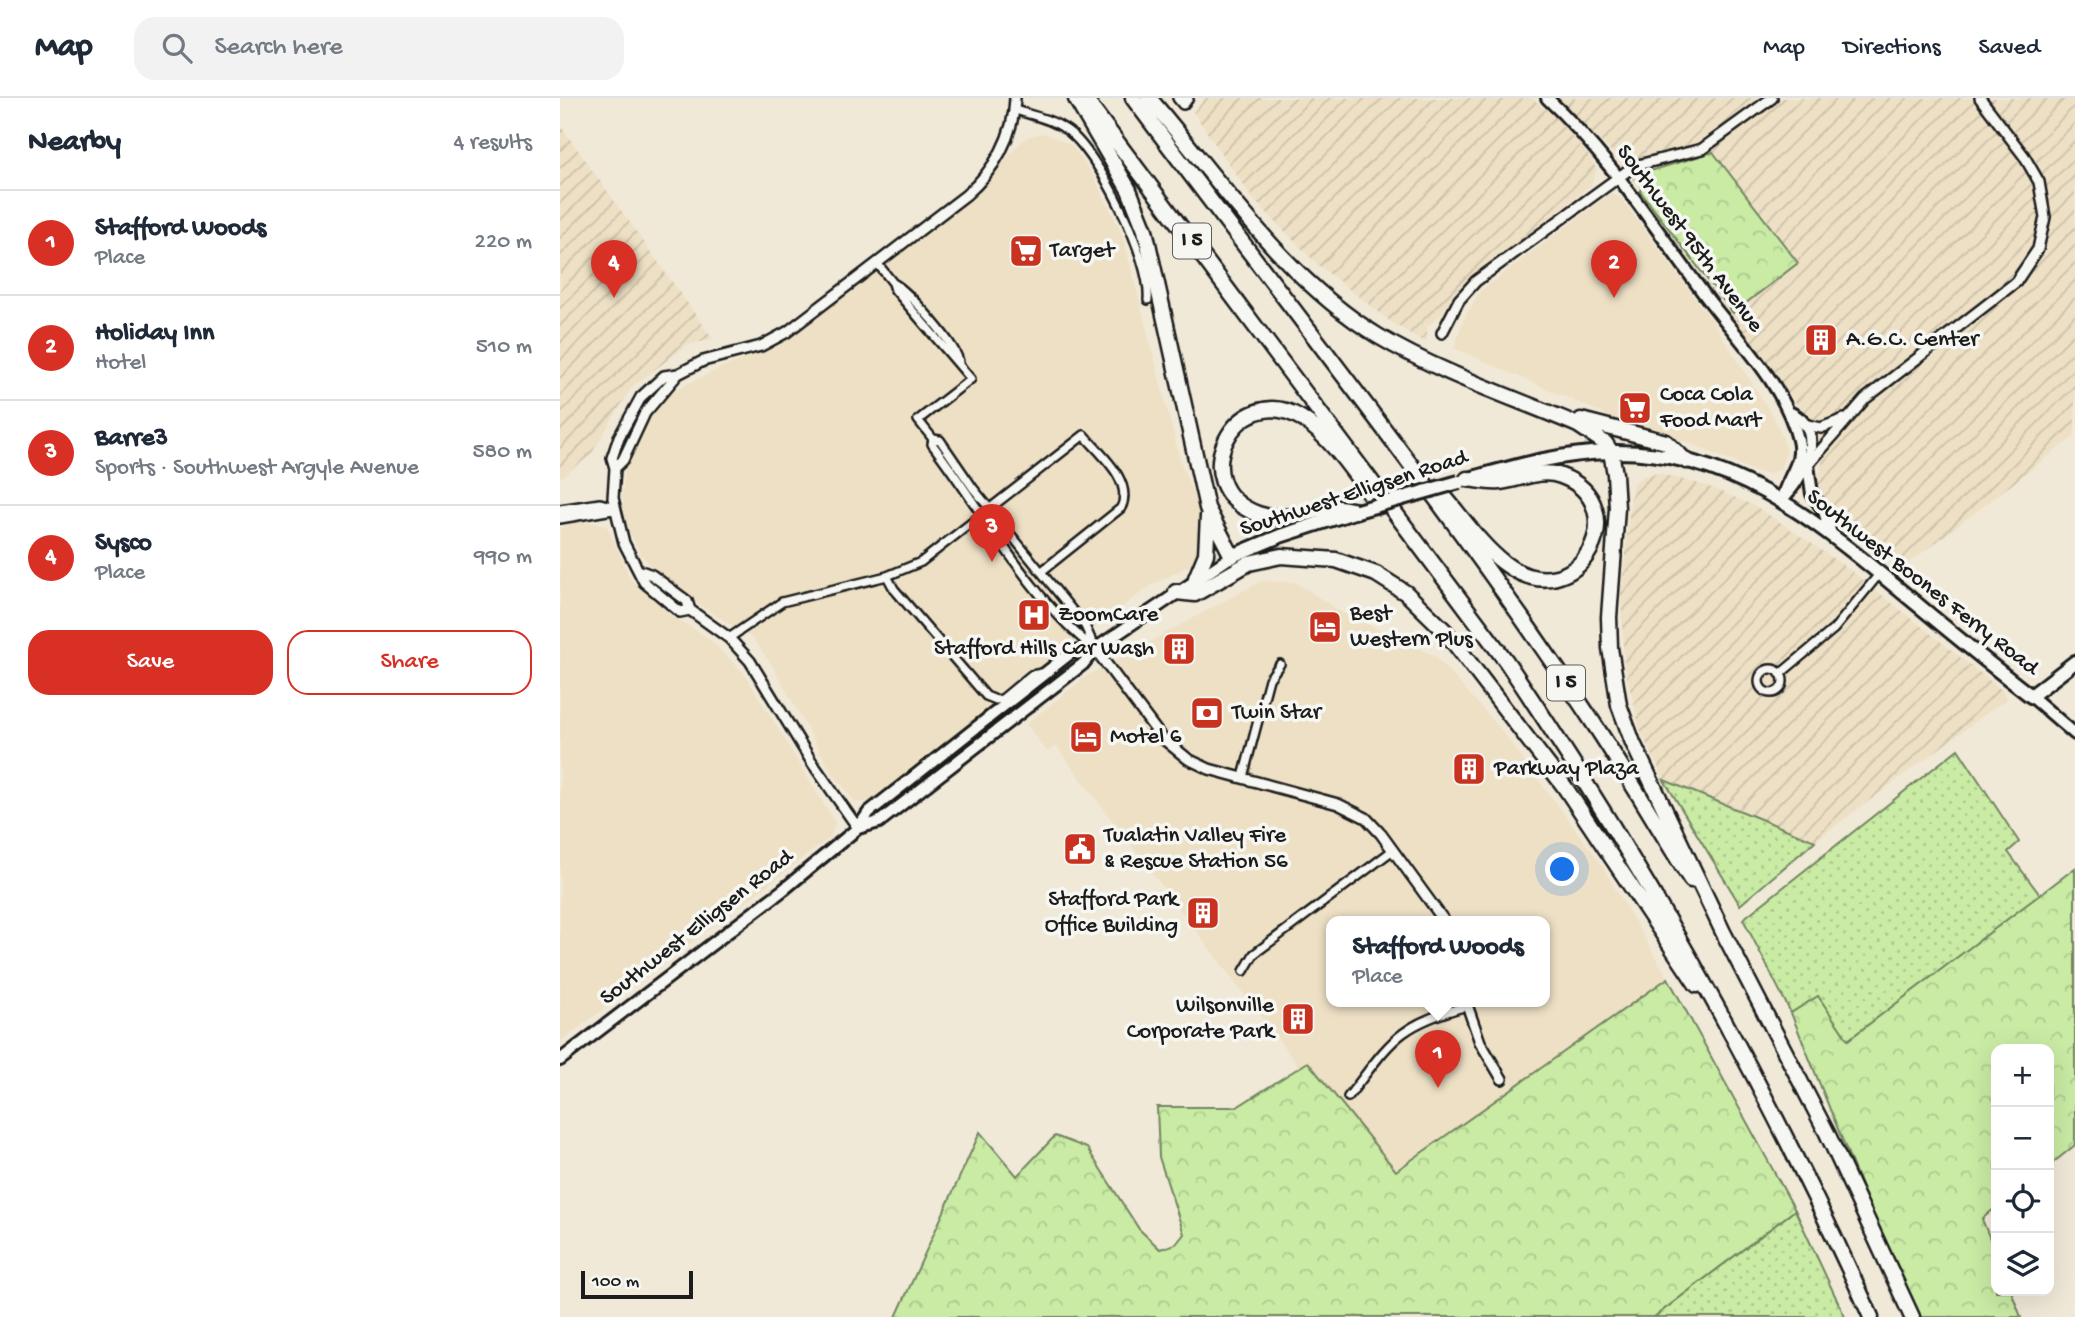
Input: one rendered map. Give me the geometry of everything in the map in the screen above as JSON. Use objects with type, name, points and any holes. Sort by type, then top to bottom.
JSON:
[{"type":"highway","name":"I 5","points":[[1075,98],[1129,190],[1145,230],[1208,508],[1232,556]]},
{"type":"highway","name":"I 5","points":[[1084,98],[1506,662],[1603,809],[1688,951],[1802,1168],[1871,1317]]},
{"type":"highway","name":"I 5","points":[[1133,98],[1395,443],[1597,728],[1723,932]]},
{"type":"highway","name":"I 5","points":[[1149,98],[1275,248],[1302,276],[1350,317],[1378,336],[1433,364],[1549,411],[1597,436],[1611,452],[1617,508],[1609,617],[1619,705],[1633,743],[1723,932],[1827,1133],[1912,1317]]},
{"type":"highway","name":"I 5","points":[[1357,511],[1328,509],[1277,517],[1247,510],[1227,490],[1220,472],[1221,450],[1227,436],[1237,424],[1258,412],[1276,410],[1299,417],[1328,443],[1400,531],[1443,577]]},
{"type":"highway","name":"I 5","points":[[1549,411],[1666,442],[1686,461]]},
{"type":"highway","name":"I 5","points":[[1395,443],[1497,557],[1515,570],[1533,578],[1551,579],[1577,568],[1590,553],[1597,534],[1596,514],[1583,491],[1569,480],[1548,473],[1498,482],[1463,481]]},
{"type":"highway","name":"I 5","points":[[1196,578],[1206,554],[1208,508]]},
{"type":"highway","name":"I 5","points":[[1176,592],[1195,594],[1236,569],[1265,558],[1315,557],[1360,567],[1417,601],[1460,649],[1564,786],[1733,1039]]},
{"type":"main road","name":"Southwest 95th Avenue","points":[[1548,98],[1617,177],[1760,368],[1789,412],[1804,452]]},
{"type":"main road","name":"Southwest 95th Avenue","points":[[1789,412],[1802,424]]},
{"type":"main road","points":[[1782,499],[1784,485],[1804,452],[1808,438],[1802,424]]},
{"type":"main road","name":"Southwest Boones Ferry Road","points":[[1611,452],[1686,461],[1721,471],[1782,499],[1880,573],[2075,734]]},
{"type":"main road","name":"Southwest Elligsen Road","points":[[858,828],[879,822],[1083,664],[1095,649],[1232,556],[1280,536],[1357,511],[1463,481],[1551,458],[1611,452]]},
{"type":"main road","points":[[1804,452],[1812,494],[1824,511],[1831,534]]},
{"type":"main road","points":[[1782,499],[1802,477],[1808,465]]},
{"type":"main road","name":"Southwest Elligsen Road","points":[[560,1060],[783,890],[858,828],[869,812],[1072,652],[1095,649]]},
{"type":"main road","points":[[2031,696],[2075,662]]},
{"type":"street","points":[[858,828],[801,746],[763,678],[729,638],[690,610],[680,612],[644,583],[641,571],[624,543],[615,508],[615,468],[612,458],[631,413],[664,376],[678,374],[703,361],[761,346],[775,339],[966,195],[984,178],[1005,143],[1016,98]]},
{"type":"street","points":[[1442,334],[1459,300],[1476,281],[1617,177],[1643,162],[1694,152],[1711,145],[1772,98]]},
{"type":"street","points":[[1808,465],[1844,419],[1875,390],[2016,282],[2038,249],[2045,217],[2039,182],[2030,164],[1980,98]]},
{"type":"street","points":[[1015,110],[1065,128],[1090,153],[1129,229],[1146,276],[1148,300]]},
{"type":"street","points":[[877,262],[894,283],[895,290],[971,379],[918,421],[933,439],[940,440],[990,509],[1085,626],[1095,649],[1161,737],[1179,752],[1209,769],[1338,804],[1357,812],[1373,825],[1441,916]]},
{"type":"street","points":[[1802,424],[1821,428],[1844,419]]},
{"type":"street","points":[[729,638],[782,602],[887,576],[921,562],[1084,435],[1123,484],[1125,498],[1121,508],[1042,571]]},
{"type":"street","points":[[933,439],[932,444],[981,516],[1075,634],[1095,649]]},
{"type":"street","points":[[560,510],[600,504],[615,508]]},
{"type":"street","points":[[560,518],[615,508]]},
{"type":"street","points":[[1780,674],[1834,629],[1880,573]]},
{"type":"street","points":[[887,576],[894,589],[986,696],[996,701],[1031,675],[1046,672]]},
{"type":"street","points":[[1243,777],[1269,680],[1280,664]]},
{"type":"street","points":[[1244,971],[1254,954],[1393,850]]},
{"type":"street","points":[[1348,1097],[1388,1045],[1408,1027],[1431,1015],[1456,1007]]},
{"type":"street","points":[[1467,1007],[1484,1051],[1502,1079]]},
{"type":"shaded area","points":[[1206,98],[1532,98],[1556,118],[1590,157],[1597,170],[1591,185],[1456,292],[1442,314],[1428,326],[1426,343],[1391,322],[1317,264],[1252,198],[1193,112]]},
{"type":"shaded area","points":[[1556,98],[2075,98],[2075,436],[1905,566],[1852,531],[1819,497],[1817,482],[1824,456],[1820,441],[1807,418],[1614,154]]},
{"type":"shaded area","points":[[560,125],[713,339],[687,345],[632,387],[590,456],[560,478]]},
{"type":"shaded area","points":[[1044,133],[1071,145],[1091,172],[1122,233],[1181,463],[1203,520],[1202,553],[1191,565],[1150,586],[1050,662],[1033,670],[999,696],[996,705],[869,802],[855,802],[831,771],[772,665],[752,638],[676,590],[660,577],[640,553],[626,524],[622,496],[625,465],[637,431],[674,390],[725,366],[778,347],[970,201],[1019,144],[1029,136]]},
{"type":"shaded area","points":[[1611,193],[1621,198],[1713,322],[1776,421],[1787,450],[1780,470],[1769,474],[1756,472],[1689,443],[1632,430],[1602,413],[1454,348],[1463,320],[1480,291]]},
{"type":"shaded area","points":[[1658,473],[1707,486],[1755,506],[1786,526],[1853,572],[2003,691],[2006,699],[1815,841],[1664,780],[1640,730],[1624,665],[1621,596],[1632,485],[1643,476]]},
{"type":"shaded area","points":[[581,520],[607,526],[631,580],[672,616],[707,637],[744,673],[835,822],[831,837],[560,1042],[560,528]]},
{"type":"shaded area","points":[[1261,581],[1295,582],[1341,612],[1435,656],[1498,726],[1598,859],[1668,978],[1392,1190],[1056,746],[1047,752],[1026,724],[1087,676]]},
{"type":"green space","points":[[1713,152],[1798,263],[1733,313],[1640,191],[1647,172]]},
{"type":"green space","points":[[1958,749],[2019,842],[2008,852],[2040,895],[1847,1041],[1818,996],[1791,1013],[1743,919]]},
{"type":"green space","points":[[1664,780],[1815,841],[1740,905]]},
{"type":"green space","points":[[2075,868],[2075,1145],[2054,1162],[2054,1044],[1991,1044],[1991,1211],[1982,1219],[1991,1242],[1991,1296],[2013,1296],[2021,1317],[1914,1317],[1791,1013],[1818,996],[1848,1040]]},
{"type":"green space","points":[[1668,978],[1795,1210],[1654,1317],[896,1317],[980,1132],[1017,1176],[1055,1136],[1087,1148],[1139,1229],[1160,1249],[1176,1244],[1184,1234],[1159,1157],[1157,1107],[1237,1107],[1308,1062],[1396,1171]]},
{"type":"green space","points":[[1795,1210],[1845,1317],[1654,1317]]},
{"type":"place","name":"Target","points":[[1026,251]]},
{"type":"place","name":"Sysco","points":[[614,298]]},
{"type":"place","name":"Holiday Inn","points":[[1614,298]]},
{"type":"place","name":"A.G.C. Center","points":[[1821,340]]},
{"type":"place","name":"Coca Cola Food Mart","points":[[1635,408]]},
{"type":"place","name":"Barre3","points":[[992,562]]},
{"type":"place","name":"ZoomCare","points":[[1034,615]]},
{"type":"place","name":"Best Western Plus","points":[[1325,627]]},
{"type":"place","name":"Stafford Hills Car Wash","points":[[1179,649]]},
{"type":"place","name":"Twin Star","points":[[1207,713]]},
{"type":"place","name":"Motel 6","points":[[1086,737]]},
{"type":"place","name":"Parkway Plaza","points":[[1469,769]]},
{"type":"place","name":"Tualatin Valley Fire & Rescue Station 56","points":[[1080,849]]},
{"type":"place","name":"Stafford Park Office Building","points":[[1203,913]]},
{"type":"place","name":"Wilsonville Corporate Park","points":[[1298,1019]]},
{"type":"place","name":"Stafford Woods","points":[[1438,1088]]}]
